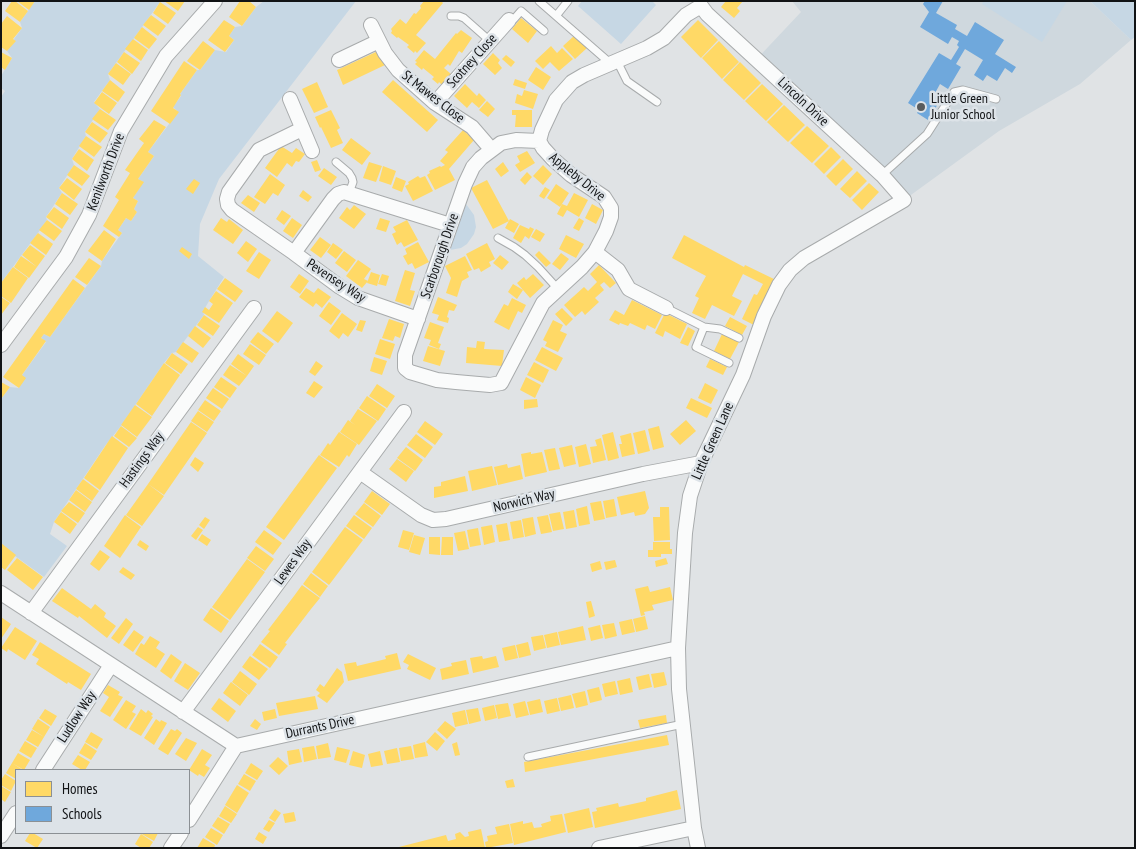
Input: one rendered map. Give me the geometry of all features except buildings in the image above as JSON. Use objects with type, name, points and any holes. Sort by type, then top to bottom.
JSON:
[{"type":"street","name":"Kenilworth Drive","points":[[1,346],[66,257],[89,214],[121,131],[166,56],[215,1]]},
{"type":"street","name":"Appleby Drive","points":[[456,382],[490,385],[501,383],[543,303],[582,267],[595,252],[606,231],[611,208],[608,201],[571,175],[548,153],[539,141],[556,100],[572,82],[584,75],[647,48],[664,38],[686,15],[701,4]]},
{"type":"street","name":"Lincoln Drive","points":[[701,4],[707,14],[882,175],[904,200]]},
{"type":"street","name":"Scotney Close","points":[[435,102],[508,20]]},
{"type":"street","name":"St Mawes Close","points":[[371,25],[385,53],[398,70],[435,102],[472,127],[491,149]]},
{"type":"street","points":[[339,60],[379,42]]},
{"type":"street","points":[[290,99],[312,150]]},
{"type":"street","points":[[294,253],[232,210],[228,205],[227,199],[229,192],[259,150],[302,129]]},
{"type":"street","name":"Scarborough Drive","points":[[456,382],[410,372],[405,368],[405,355],[464,184],[473,167],[491,149],[501,143],[516,140],[539,141]]},
{"type":"street","points":[[349,193],[450,225]]},
{"type":"street","name":"Pevensey Way","points":[[349,193],[338,194],[333,199],[294,253],[358,298],[418,319]]},
{"type":"street","name":"Little Green Lane","points":[[698,848],[694,828],[679,689],[678,648],[690,496],[701,464],[743,375],[764,316],[778,285],[790,270],[804,258],[832,240],[904,200]]},
{"type":"street","points":[[595,252],[618,270],[629,289],[666,308]]},
{"type":"street","name":"Hastings Way","points":[[31,613],[254,308]]},
{"type":"street","name":"Lewes Way","points":[[182,712],[404,412]]},
{"type":"street","name":"Norwich Way","points":[[360,472],[421,515],[433,520],[446,519],[644,474],[701,464]]},
{"type":"street","points":[[1,593],[236,746],[190,818]]},
{"type":"street","name":"Durrants Drive","points":[[236,746],[678,648]]},
{"type":"street","name":"Ludlow Way","points":[[45,769],[111,665]]},
{"type":"street","points":[[1,836],[15,815]]},
{"type":"street","points":[[599,848],[694,828]]},
{"type":"street","points":[[171,848],[179,834]]},
{"type":"lane","points":[[540,1],[613,62],[627,81],[657,102]]},
{"type":"lane","points":[[556,16],[568,1]]},
{"type":"lane","points":[[508,20],[514,19],[521,11],[544,31]]},
{"type":"lane","points":[[451,16],[464,18],[490,41]]},
{"type":"lane","points":[[882,175],[927,134],[954,92],[963,90],[996,100]]},
{"type":"lane","points":[[336,162],[352,178],[353,182],[349,193]]},
{"type":"lane","points":[[498,238],[525,255],[558,288]]},
{"type":"lane","points":[[666,308],[704,327],[720,329],[739,338]]},
{"type":"lane","points":[[704,327],[696,347],[729,363]]},
{"type":"lane","points":[[528,757],[683,724]]},
{"type":"shaded area","points":[[35,1],[161,1],[108,74],[110,80],[94,102],[100,109],[85,132],[86,136],[72,159],[74,165],[59,188],[62,193],[46,217],[47,220],[1,283],[1,97],[5,91],[1,88],[1,76],[12,58],[7,51],[22,28],[20,22]]},
{"type":"shaded area","points":[[264,1],[356,1],[219,179],[200,224],[198,256],[224,277],[203,311],[204,315],[176,352],[172,353],[164,363],[54,522],[50,534],[67,546],[44,577],[1,546],[1,399],[10,387],[19,388],[22,375],[46,342],[41,338],[44,334],[50,337],[101,266],[102,261],[122,233],[118,230],[126,218],[131,221],[137,212],[134,209],[138,201],[133,198],[143,182],[138,179],[154,156],[148,152],[178,112],[173,107],[181,96],[180,94],[197,70],[200,70],[215,50],[226,52],[234,40],[229,36],[235,27],[242,26],[256,7]]},
{"type":"shaded area","points":[[582,1],[652,1],[656,5],[621,44],[578,6]]},
{"type":"shaded area","name":"Little Green Junior School","points":[[792,1],[1090,1],[1131,40],[1080,84],[999,131],[904,200],[753,63],[801,12]]},
{"type":"shaded area","points":[[984,1],[1067,1],[1042,42],[982,4]]},
{"type":"shaded area","points":[[1090,1],[1135,1],[1135,37],[1131,40]]},
{"type":"shaded area","points":[[466,204],[474,215],[476,227],[474,234],[467,244],[461,248],[450,250]]},
{"type":"place","name":"Little Green Junior School","points":[[921,107]]}]
